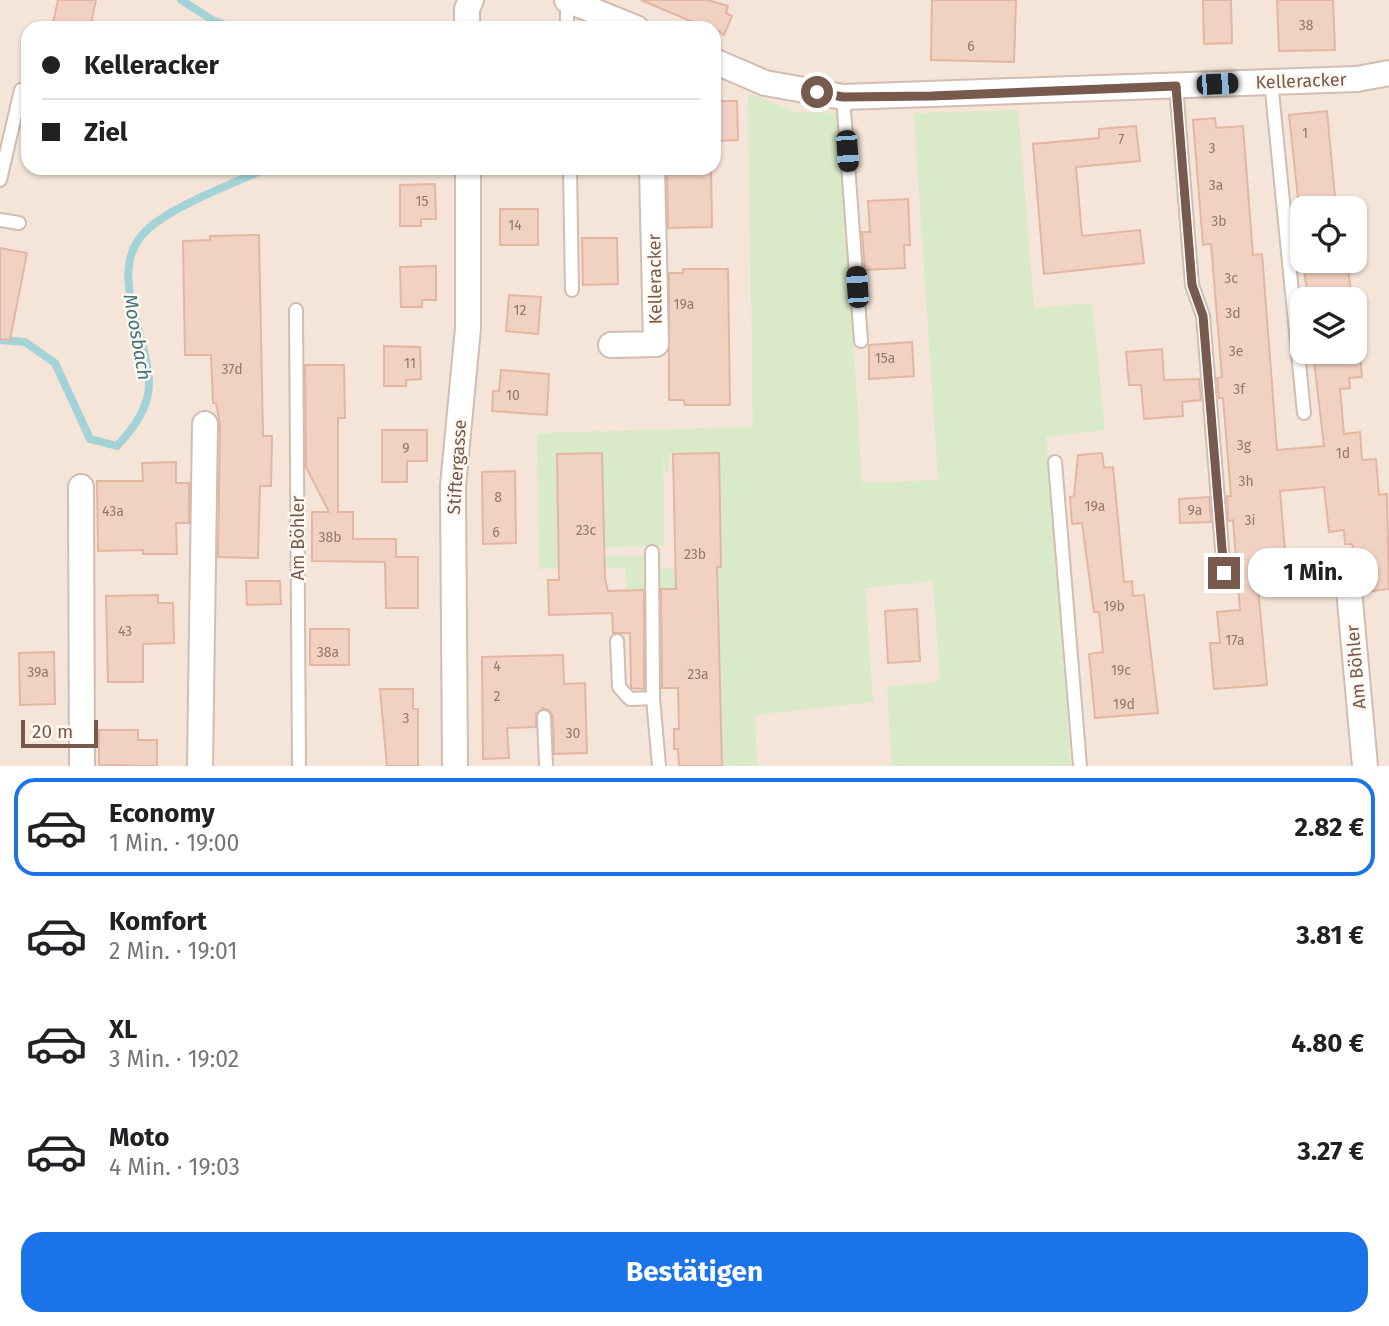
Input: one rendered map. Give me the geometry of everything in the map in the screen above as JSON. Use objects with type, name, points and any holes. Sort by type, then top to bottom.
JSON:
[{"type":"street","points":[[467,21],[467,9],[471,0]]},
{"type":"street","points":[[567,0],[619,21]]},
{"type":"street","name":"Kelleracker","points":[[721,64],[765,83],[843,97],[1357,79],[1389,73]]},
{"type":"street","name":"Stiftergasse","points":[[455,766],[453,486],[468,328],[468,175]]},
{"type":"street","name":"Kelleracker","points":[[611,345],[656,344],[652,175]]},
{"type":"street","points":[[200,766],[205,424]]},
{"type":"street","points":[[80,487],[82,766]]},
{"type":"street","name":"Am Böhler","points":[[1347,568],[1365,766]]},
{"type":"lane","points":[[567,0],[567,21]]},
{"type":"lane","points":[[1271,81],[1304,413]]},
{"type":"lane","points":[[1176,86],[1192,285],[1203,316],[1224,573]]},
{"type":"lane","points":[[0,180],[21,90]]},
{"type":"lane","points":[[843,97],[861,341]]},
{"type":"lane","points":[[570,175],[572,290]]},
{"type":"lane","points":[[0,220],[19,223]]},
{"type":"lane","name":"Am Böhler","points":[[296,310],[299,766]]},
{"type":"lane","points":[[1055,462],[1080,766]]},
{"type":"lane","points":[[652,552],[653,698],[659,766]]},
{"type":"lane","points":[[617,641],[619,687],[630,699],[653,698]]},
{"type":"lane","points":[[544,717],[546,766]]},
{"type":"shaded area","points":[[0,0],[1389,0],[1389,766],[0,766]]},
{"type":"green space","points":[[748,93],[795,112],[839,113],[862,483],[938,480],[914,113],[1018,110],[1034,308],[1092,303],[1105,430],[1046,437],[1071,766],[892,766],[887,687],[940,681],[933,581],[865,588],[873,702],[755,715],[757,766],[722,766],[721,728],[679,729],[679,707],[719,706],[671,592],[660,589],[660,569],[676,568],[718,453],[669,454],[669,473],[665,471],[663,450],[664,546],[604,547],[602,453],[557,454],[558,556],[643,556],[644,590],[627,589],[625,568],[539,569],[537,433],[753,427]]},
{"type":"building","points":[[58,0],[96,0],[92,21],[54,21]]},
{"type":"building","points":[[641,0],[708,0],[728,6],[726,13],[732,16],[724,35],[721,33],[721,21],[690,21]]},
{"type":"building","points":[[932,0],[1016,0],[1014,62],[931,60]]},
{"type":"building","points":[[1203,0],[1231,0],[1232,43],[1204,44]]},
{"type":"building","points":[[1277,0],[1333,0],[1335,50],[1279,51]]},
{"type":"building","points":[[721,101],[737,101],[738,140],[721,141]]},
{"type":"building","points":[[1327,111],[1335,196],[1298,196],[1289,115]]},
{"type":"building","points":[[1215,118],[1216,128],[1243,126],[1253,255],[1262,254],[1277,450],[1324,446],[1314,364],[1361,364],[1362,377],[1349,378],[1350,388],[1340,389],[1344,434],[1360,432],[1362,460],[1376,459],[1379,495],[1387,494],[1389,589],[1364,592],[1362,566],[1354,555],[1352,544],[1345,544],[1344,530],[1329,532],[1324,487],[1280,491],[1287,575],[1257,577],[1267,685],[1214,689],[1210,643],[1220,643],[1217,612],[1240,610],[1233,520],[1228,521],[1227,496],[1231,496],[1223,398],[1219,398],[1217,378],[1222,377],[1211,244],[1203,245],[1193,120]]},
{"type":"building","points":[[1136,126],[1140,161],[1076,167],[1082,236],[1140,230],[1144,263],[1044,274],[1033,144],[1099,138],[1099,129]]},
{"type":"building","points":[[667,175],[711,175],[712,227],[668,228]]},
{"type":"building","points":[[435,184],[436,219],[421,219],[421,226],[400,226],[400,185]]},
{"type":"building","points":[[908,199],[910,245],[904,245],[905,268],[865,270],[862,232],[870,232],[868,201]]},
{"type":"building","points":[[500,209],[538,209],[538,245],[500,245]]},
{"type":"building","points":[[259,235],[263,436],[272,436],[271,486],[260,486],[258,558],[218,557],[220,424],[216,403],[213,403],[211,355],[185,355],[183,241],[210,240],[210,236]]},
{"type":"building","points":[[582,238],[617,238],[618,284],[583,285]]},
{"type":"building","points":[[0,248],[27,253],[10,340],[0,339]]},
{"type":"building","points":[[436,266],[436,300],[422,300],[422,307],[401,307],[400,267]]},
{"type":"building","points":[[683,269],[728,269],[730,405],[685,405],[684,400],[669,400],[669,273],[683,273]]},
{"type":"building","points":[[1305,273],[1349,273],[1350,287],[1306,287]]},
{"type":"building","points":[[509,295],[541,297],[538,334],[506,331]]},
{"type":"building","points":[[912,342],[914,376],[869,379],[869,345]]},
{"type":"building","points":[[384,346],[420,347],[421,379],[406,380],[406,386],[384,386]]},
{"type":"building","points":[[1162,349],[1164,380],[1199,379],[1201,400],[1182,402],[1183,416],[1144,419],[1141,385],[1129,385],[1126,352]]},
{"type":"building","points":[[305,365],[344,365],[345,418],[338,418],[338,512],[353,512],[353,539],[396,539],[396,557],[418,557],[418,608],[386,608],[385,562],[312,561],[312,512],[329,512],[306,467]]},
{"type":"building","points":[[501,370],[549,374],[547,415],[492,411],[493,391],[499,391]]},
{"type":"building","points":[[382,430],[427,430],[427,461],[407,461],[407,482],[382,482]]},
{"type":"building","points":[[602,453],[605,579],[608,591],[644,590],[644,689],[631,688],[630,633],[613,633],[612,613],[549,615],[548,580],[559,580],[557,454]]},
{"type":"building","points":[[719,453],[721,567],[717,567],[722,766],[679,766],[678,749],[674,749],[674,729],[679,729],[678,688],[662,688],[661,589],[676,589],[673,454]]},
{"type":"building","points":[[1102,453],[1104,468],[1113,467],[1124,582],[1132,581],[1133,596],[1144,595],[1158,713],[1095,718],[1089,654],[1103,652],[1099,612],[1094,612],[1082,523],[1072,524],[1070,497],[1074,496],[1078,455]]},
{"type":"building","points":[[176,462],[176,483],[189,483],[189,523],[176,523],[177,554],[143,554],[143,550],[98,551],[97,481],[143,481],[142,463]]},
{"type":"building","points":[[515,471],[516,543],[483,544],[482,472]]},
{"type":"building","points":[[1209,497],[1211,522],[1180,523],[1179,499]]},
{"type":"building","points":[[246,581],[280,581],[281,604],[247,605]]},
{"type":"building","points":[[158,595],[158,603],[173,603],[174,643],[143,644],[143,682],[108,682],[106,596]]},
{"type":"building","points":[[917,609],[920,661],[888,663],[885,611]]},
{"type":"building","points":[[310,629],[349,629],[349,665],[310,665]]},
{"type":"building","points":[[54,652],[55,704],[20,705],[19,653]]},
{"type":"building","points":[[563,655],[564,684],[585,683],[587,753],[554,754],[553,716],[549,710],[543,708],[536,714],[536,727],[507,728],[509,758],[483,759],[482,657]]},
{"type":"building","points":[[380,689],[413,689],[413,709],[418,709],[418,766],[387,766]]},
{"type":"building","points":[[99,730],[138,730],[138,740],[157,740],[157,766],[99,765]]},
{"type":"waterway","name":"Moosbach","points":[[181,0],[214,21]]},
{"type":"waterway","name":"Moosbach","points":[[0,340],[25,342],[55,363],[90,439],[117,446],[144,409],[149,391],[147,362],[128,281],[129,262],[135,245],[159,220],[251,175]]},
{"type":"route","points":[[817,92],[843,97],[932,96],[1176,86],[1192,285],[1203,316],[1224,573]]}]
